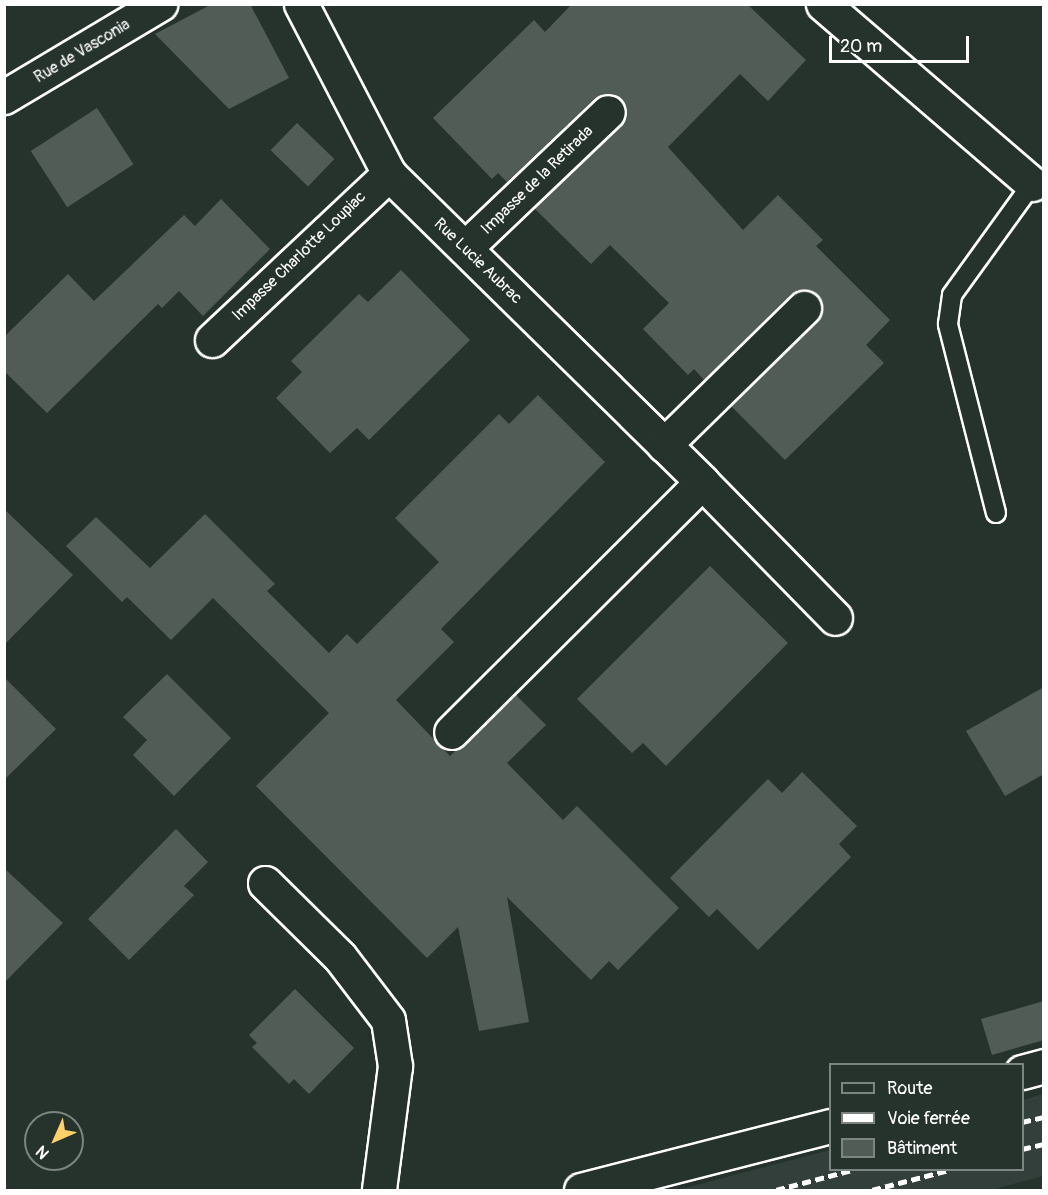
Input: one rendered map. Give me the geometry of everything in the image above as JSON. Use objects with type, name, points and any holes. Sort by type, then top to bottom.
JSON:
[{"type":"street","name":"Rue de Vasconia","points":[[4,97],[160,4]]},
{"type":"street","name":"Rue Lucie Aubrac","points":[[301,4],[389,174],[702,482],[835,618]]},
{"type":"street","points":[[823,4],[1032,184]]},
{"type":"street","name":"Impasse de la Retirada","points":[[465,248],[608,112]]},
{"type":"street","name":"Impasse Charlotte Loupiac","points":[[212,340],[389,174]]},
{"type":"street","points":[[664,445],[804,308]]},
{"type":"street","points":[[451,732],[702,482]]},
{"type":"street","points":[[265,883],[352,971],[388,1020],[395,1066],[379,1191]]},
{"type":"street","points":[[1024,1072],[1044,1066]]},
{"type":"street","points":[[580,1191],[829,1127]]},
{"type":"lane","points":[[996,513],[948,324],[952,294],[1032,184]]},
{"type":"shaded area","points":[[1043,1094],[1043,1176],[991,1190],[677,1190],[829,1150],[829,1171],[1024,1171],[1024,1100]]},
{"type":"building","points":[[212,4],[250,4],[289,78],[229,109],[155,34]]},
{"type":"building","points":[[572,4],[747,4],[806,60],[768,101],[740,74],[668,147],[743,230],[778,195],[823,240],[816,246],[890,320],[866,345],[884,363],[785,460],[731,406],[817,321],[822,304],[817,295],[808,290],[791,294],[704,380],[694,369],[688,375],[643,329],[669,303],[610,245],[591,264],[534,208],[621,125],[626,108],[621,99],[604,94],[595,98],[507,182],[498,173],[492,179],[433,118],[534,20],[545,32]]},
{"type":"building","points":[[97,108],[133,164],[67,207],[31,151]]},
{"type":"building","points":[[297,123],[334,159],[308,186],[271,150]]},
{"type":"building","points":[[221,199],[270,249],[203,316],[179,291],[162,308],[158,304],[47,413],[4,371],[4,337],[68,274],[94,301],[184,215],[195,226]]},
{"type":"building","points":[[401,270],[470,340],[369,440],[357,428],[330,453],[276,398],[302,372],[291,361],[359,294],[368,302]]},
{"type":"building","points":[[538,395],[605,462],[441,629],[454,642],[396,700],[450,756],[515,694],[546,725],[507,763],[563,820],[577,806],[679,908],[618,970],[609,961],[591,980],[507,897],[529,1022],[479,1031],[458,927],[427,958],[256,786],[329,713],[213,598],[171,640],[127,597],[122,602],[66,546],[96,517],[150,568],[205,514],[275,584],[267,591],[329,653],[347,634],[357,644],[439,562],[395,518],[499,414],[509,424]]},
{"type":"building","points":[[4,509],[73,575],[4,645]]},
{"type":"building","points":[[710,566],[788,643],[666,766],[643,743],[632,753],[577,699]]},
{"type":"building","points":[[167,674],[231,738],[174,796],[133,755],[147,740],[123,717]]},
{"type":"building","points":[[4,677],[56,729],[4,780]]},
{"type":"building","points":[[1044,687],[1044,774],[1005,796],[966,731]]},
{"type":"building","points":[[802,772],[857,826],[839,844],[851,857],[758,950],[717,909],[709,917],[670,878],[768,779],[782,793]]},
{"type":"building","points":[[176,829],[208,862],[184,886],[194,895],[129,960],[88,919]]},
{"type":"building","points":[[4,868],[63,923],[4,983]]},
{"type":"building","points":[[295,989],[354,1048],[309,1094],[294,1079],[289,1084],[252,1047],[257,1043],[249,1035]]},
{"type":"building","points":[[1044,1001],[1044,1040],[992,1055],[981,1019]]},
{"type":"railway","points":[[1024,1122],[1044,1117]]},
{"type":"railway","points":[[1024,1149],[1044,1144]]},
{"type":"railway","points":[[776,1190],[848,1171]]},
{"type":"railway","points":[[872,1190],[945,1171]]}]
